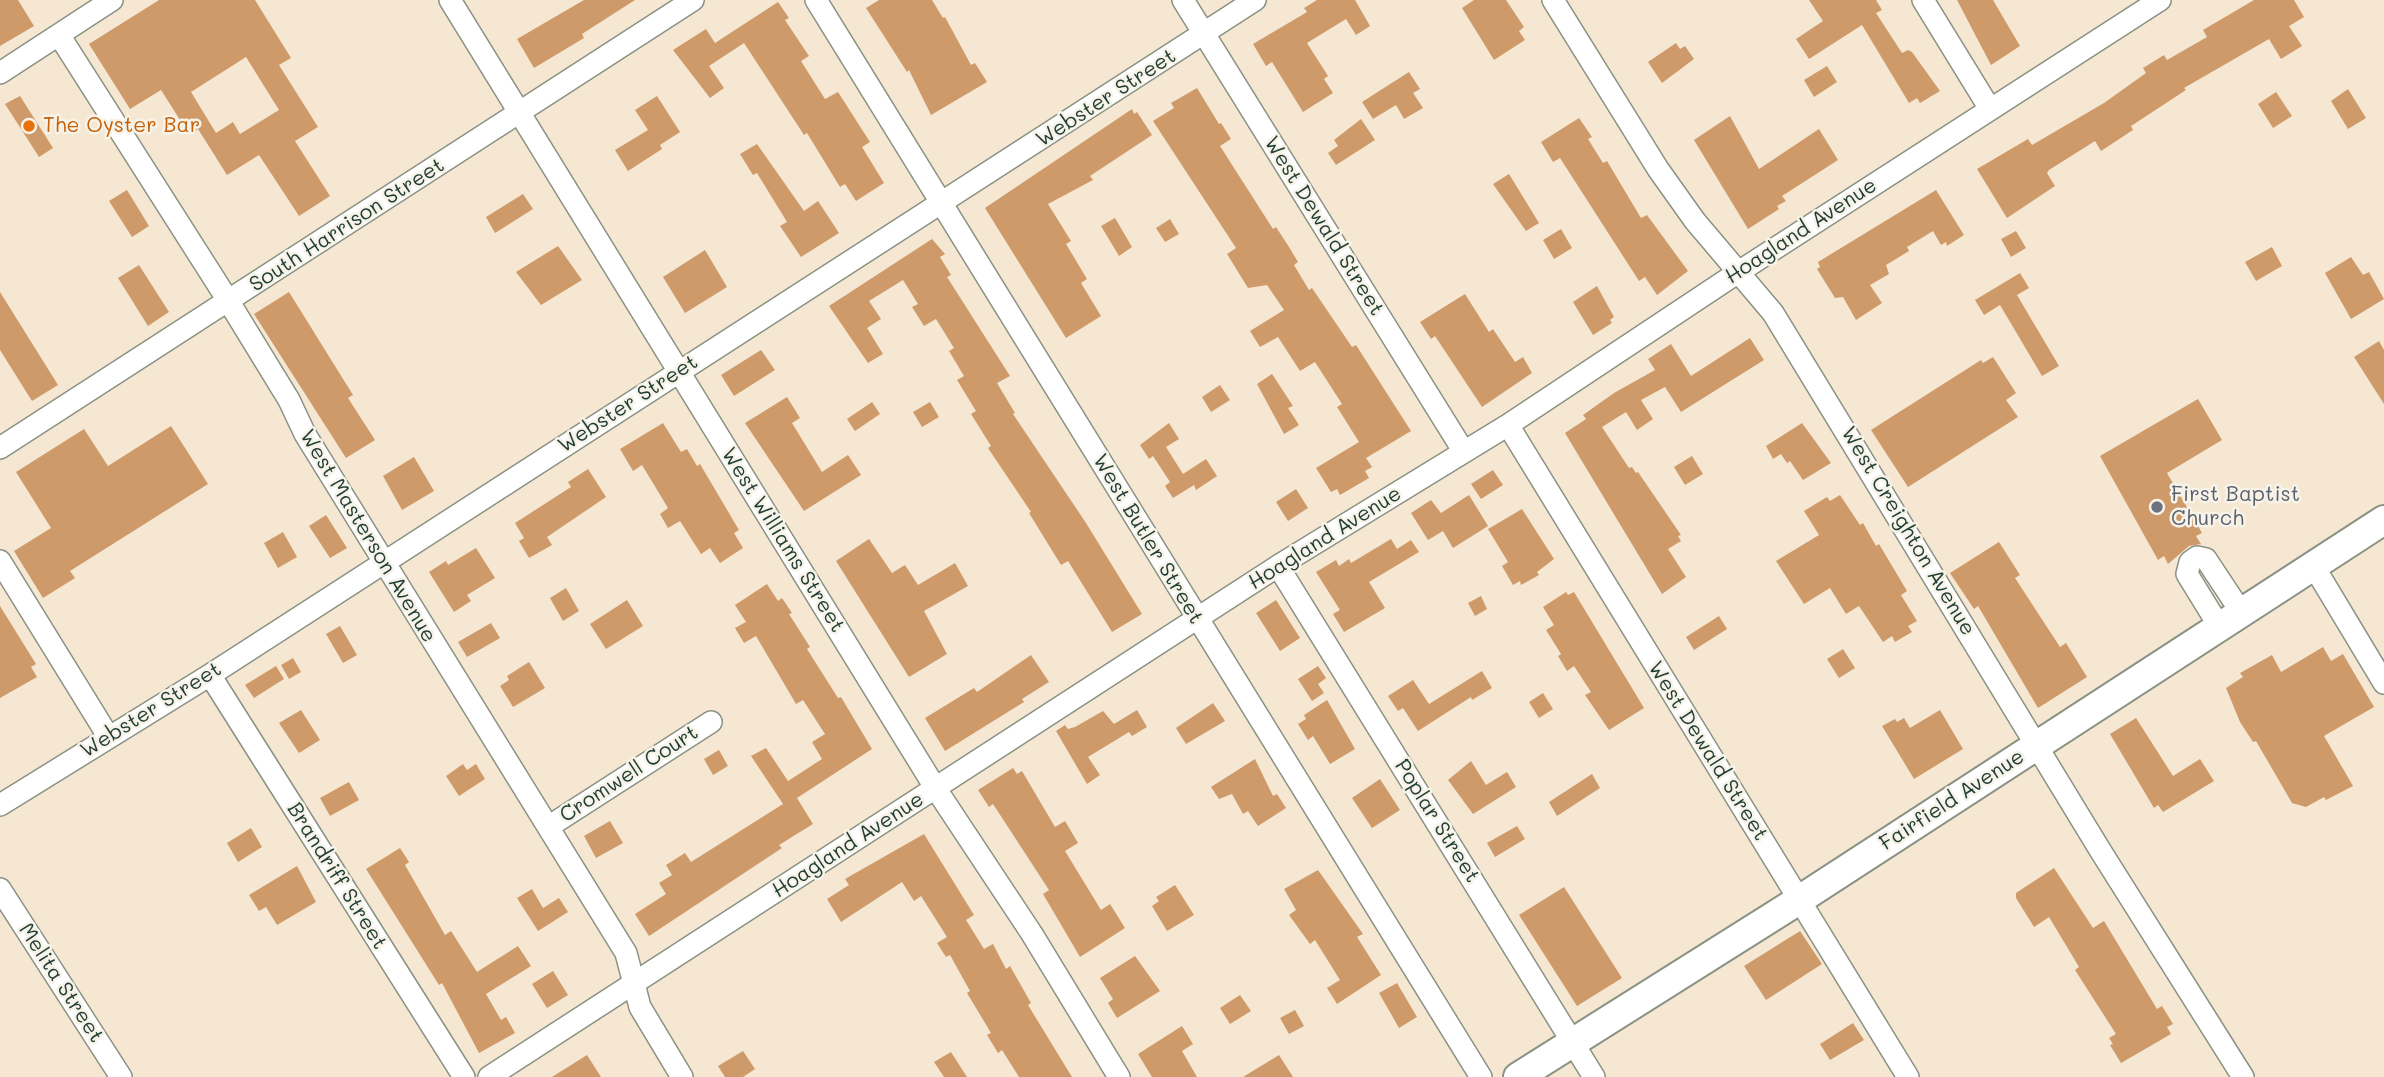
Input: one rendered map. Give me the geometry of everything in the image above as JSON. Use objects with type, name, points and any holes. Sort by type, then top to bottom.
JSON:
[{"type":"main road","name":"Fairfield Avenue","points":[[1518,1077],[1799,900],[2313,565],[2381,529]]},
{"type":"street","name":"West Williams Street","points":[[450,0],[517,113],[936,789],[1119,1077]]},
{"type":"street","name":"South Harrison Street","points":[[0,448],[693,0]]},
{"type":"street","name":"West Butler Street","points":[[816,0],[1481,1077]]},
{"type":"street","name":"West Dewald Street","points":[[1183,0],[1465,452]]},
{"type":"street","name":"Webster Street","points":[[0,805],[210,675],[1255,0]]},
{"type":"street","name":"West Creighton Avenue","points":[[1553,0],[1658,169],[1737,272],[1773,313],[1794,345],[2243,1077]]},
{"type":"street","points":[[1923,0],[1990,109]]},
{"type":"street","name":"Hoagland Avenue","points":[[489,1077],[1278,566],[1508,425],[1737,272],[2160,0]]},
{"type":"street","points":[[0,74],[101,3]]},
{"type":"street","name":"West Masterson Avenue","points":[[59,34],[229,302],[384,562],[626,953],[640,1007],[682,1077]]},
{"type":"street","name":"West Dewald Street","points":[[1508,425],[1908,1077]]},
{"type":"street","points":[[0,561],[108,736]]},
{"type":"street","points":[[2313,565],[2384,683]]},
{"type":"street","name":"Poplar Street","points":[[1278,566],[1594,1077]]},
{"type":"street","name":"Brandriff Street","points":[[210,675],[464,1077]]},
{"type":"street","name":"Cromwell Court","points":[[548,827],[711,722]]},
{"type":"street","name":"Melita Street","points":[[0,889],[121,1077]]},
{"type":"building","points":[[0,0],[18,0],[34,26],[0,46]]},
{"type":"building","points":[[159,0],[255,0],[291,58],[279,65],[318,127],[295,141],[330,196],[299,216],[259,155],[227,175],[198,129],[189,134],[161,90],[130,109],[89,44]],"holes":[[[246,57],[279,110],[240,134],[233,122],[216,133],[191,92]]]},
{"type":"building","points":[[584,0],[635,0],[582,34],[584,38],[534,68],[517,39]]},
{"type":"building","points":[[879,0],[932,0],[943,18],[945,17],[971,65],[975,63],[987,82],[931,115],[909,70],[907,72],[866,8]]},
{"type":"building","points":[[1317,0],[1355,0],[1370,26],[1356,35],[1346,19],[1307,43],[1328,76],[1324,79],[1333,93],[1303,112],[1272,62],[1266,66],[1253,44],[1307,12],[1304,8]]},
{"type":"building","points":[[1474,0],[1506,0],[1524,27],[1519,31],[1525,40],[1494,60],[1462,8]]},
{"type":"building","points":[[1809,0],[1876,0],[1882,10],[1876,13],[1902,53],[1908,50],[1912,52],[1940,91],[1920,103],[1917,98],[1909,103],[1862,25],[1809,59],[1796,39],[1823,21]]},
{"type":"building","points":[[1957,0],[1993,0],[2020,46],[1991,65]]},
{"type":"building","points":[[2254,0],[2294,0],[2304,17],[2289,26],[2302,46],[2281,59],[2269,39],[2184,88],[2186,90],[2131,126],[2133,130],[2101,151],[2095,141],[2049,170],[2047,173],[2055,186],[2007,218],[1977,169],[2028,139],[2032,145],[2104,103],[2146,73],[2143,68],[2164,55],[2167,60],[2207,37],[2203,30]]},
{"type":"building","points":[[778,2],[789,18],[785,20],[809,56],[801,61],[825,99],[838,92],[870,142],[862,147],[884,183],[856,201],[845,184],[840,187],[807,133],[804,135],[744,43],[709,66],[724,88],[710,98],[673,50],[706,29],[715,43]]},
{"type":"building","points":[[1676,43],[1680,49],[1685,46],[1694,59],[1662,83],[1648,62]]},
{"type":"building","points":[[1827,66],[1837,82],[1814,97],[1804,80]]},
{"type":"building","points":[[1409,72],[1420,89],[1413,93],[1423,108],[1404,119],[1396,105],[1373,119],[1362,102]]},
{"type":"building","points":[[1197,88],[1231,139],[1220,146],[1273,229],[1276,227],[1289,247],[1298,262],[1294,265],[1309,290],[1312,288],[1352,347],[1356,345],[1411,431],[1366,458],[1372,467],[1365,471],[1369,478],[1340,495],[1337,489],[1331,492],[1316,468],[1359,442],[1337,407],[1342,404],[1315,362],[1300,371],[1278,337],[1260,347],[1250,331],[1284,310],[1267,285],[1248,288],[1227,254],[1236,248],[1153,121],[1174,108],[1171,103]]},
{"type":"building","points":[[2348,89],[2366,118],[2348,129],[2331,101]]},
{"type":"building","points":[[2276,92],[2292,116],[2273,128],[2258,104]]},
{"type":"building","name":"The Oyster Bar","points":[[20,96],[53,148],[39,157],[5,104]]},
{"type":"building","points":[[657,96],[680,132],[660,145],[662,149],[628,171],[615,150],[648,130],[635,110]]},
{"type":"building","points":[[1132,109],[1134,114],[1137,112],[1152,135],[1090,176],[1093,180],[1048,204],[1071,241],[1066,244],[1087,279],[1081,283],[1101,316],[1066,338],[985,208]]},
{"type":"building","points":[[1730,116],[1759,169],[1819,129],[1838,160],[1782,196],[1786,201],[1777,206],[1779,209],[1748,229],[1694,140]]},
{"type":"building","points":[[1579,118],[1592,137],[1588,139],[1603,163],[1607,161],[1641,218],[1647,215],[1688,271],[1657,295],[1645,277],[1639,281],[1560,158],[1553,162],[1541,142]]},
{"type":"building","points":[[1361,119],[1375,140],[1336,165],[1328,153],[1338,146],[1334,140]]},
{"type":"building","points":[[757,144],[804,211],[818,201],[839,233],[801,257],[780,226],[787,222],[757,173],[753,175],[740,154]]},
{"type":"building","points":[[1509,174],[1539,223],[1526,231],[1493,184]]},
{"type":"building","points":[[127,190],[149,226],[132,237],[109,201]]},
{"type":"building","points":[[1936,190],[1964,235],[1947,246],[1946,242],[1941,245],[1933,231],[1907,247],[1909,251],[1886,265],[1889,274],[1870,285],[1882,303],[1856,320],[1843,297],[1835,298],[1817,269],[1820,267],[1818,262]]},
{"type":"building","points":[[523,194],[533,209],[495,233],[486,217]]},
{"type":"building","points":[[1115,218],[1132,247],[1119,256],[1101,226]]},
{"type":"building","points":[[1170,219],[1179,234],[1165,242],[1156,228]]},
{"type":"building","points":[[1561,229],[1572,248],[1554,259],[1543,240]]},
{"type":"building","points":[[2016,231],[2026,248],[2011,257],[2001,239]]},
{"type":"building","points":[[932,239],[945,254],[940,257],[951,275],[947,277],[1010,376],[997,383],[1015,413],[1013,414],[1086,523],[1142,614],[1112,632],[1068,561],[1061,565],[1029,513],[1031,512],[988,448],[991,446],[971,414],[976,411],[957,380],[964,376],[949,351],[954,348],[936,319],[924,326],[912,307],[918,304],[903,280],[869,301],[881,319],[867,328],[883,354],[868,363],[829,306]]},
{"type":"building","points":[[558,246],[582,280],[541,305],[516,272]]},
{"type":"building","points":[[2272,247],[2282,266],[2256,281],[2245,262]]},
{"type":"building","points":[[705,250],[727,287],[685,313],[663,277]]},
{"type":"building","points":[[2351,257],[2363,275],[2369,272],[2384,299],[2351,319],[2325,273]]},
{"type":"building","points":[[139,265],[169,312],[148,326],[118,278]]},
{"type":"building","points":[[2020,273],[2029,288],[2017,295],[2059,366],[2042,376],[2000,305],[1984,315],[1975,300]]},
{"type":"building","points":[[1597,286],[1614,317],[1610,320],[1612,323],[1593,335],[1573,302]]},
{"type":"building","points":[[0,292],[58,385],[32,401],[0,350]]},
{"type":"building","points":[[289,292],[353,395],[348,398],[375,440],[346,458],[254,314]]},
{"type":"building","points":[[1465,294],[1489,332],[1493,329],[1515,362],[1523,357],[1532,373],[1482,407],[1435,336],[1431,339],[1420,322]]},
{"type":"building","points":[[1750,338],[1764,360],[1681,412],[1665,387],[1641,400],[1653,419],[1637,430],[1626,412],[1602,427],[1629,468],[1632,467],[1638,472],[1681,535],[1678,536],[1681,541],[1668,549],[1686,577],[1662,594],[1565,433],[1586,419],[1583,415],[1614,393],[1655,370],[1648,359],[1671,344],[1691,376]]},
{"type":"building","points":[[2379,341],[2384,350],[2384,404],[2354,357]]},
{"type":"building","points":[[761,350],[775,370],[734,396],[721,375]]},
{"type":"building","points":[[1993,357],[2016,393],[2006,400],[2018,417],[1908,487],[1871,430],[1981,360],[1983,363]]},
{"type":"building","points":[[1272,374],[1293,406],[1288,408],[1299,425],[1284,434],[1257,384]]},
{"type":"building","points":[[1220,385],[1230,400],[1211,412],[1202,397]]},
{"type":"building","points":[[787,397],[800,418],[792,423],[822,472],[848,455],[861,475],[804,511],[745,423]]},
{"type":"building","name":"First Baptist Church","points":[[2198,399],[2222,440],[2167,473],[2202,533],[2196,536],[2201,544],[2189,546],[2168,564],[2164,556],[2158,560],[2100,456]]},
{"type":"building","points":[[872,402],[880,414],[855,431],[847,419]]},
{"type":"building","points":[[930,402],[939,417],[922,427],[913,412]]},
{"type":"building","points":[[663,423],[681,452],[687,449],[697,466],[700,464],[739,530],[734,533],[743,548],[720,563],[710,548],[701,554],[680,521],[668,528],[660,514],[668,508],[642,465],[633,471],[620,449]]},
{"type":"building","points":[[1169,423],[1179,439],[1166,447],[1183,474],[1206,459],[1217,476],[1196,490],[1194,485],[1173,498],[1165,486],[1170,482],[1153,456],[1149,459],[1140,445]]},
{"type":"building","points":[[1802,423],[1831,463],[1803,480],[1790,461],[1787,463],[1781,454],[1773,459],[1766,446]]},
{"type":"building","points":[[171,426],[208,484],[70,571],[75,578],[43,598],[14,551],[51,528],[16,472],[84,429],[108,466]]},
{"type":"building","points":[[1692,456],[1703,474],[1685,485],[1674,467]]},
{"type":"building","points":[[414,457],[434,491],[402,510],[383,476]]},
{"type":"building","points":[[588,469],[606,497],[547,537],[552,545],[529,558],[519,541],[524,538],[515,523],[571,487],[568,482]]},
{"type":"building","points":[[1493,470],[1503,485],[1481,499],[1471,484]]},
{"type":"building","points":[[1296,489],[1308,508],[1288,521],[1276,502]]},
{"type":"building","points":[[1469,495],[1488,526],[1453,548],[1443,531],[1428,540],[1411,513],[1431,500],[1441,513]]},
{"type":"building","points":[[1840,495],[1860,525],[1863,523],[1876,546],[1879,544],[1907,591],[1901,595],[1917,621],[1908,626],[1912,632],[1895,642],[1892,636],[1883,642],[1859,606],[1846,614],[1830,588],[1804,604],[1776,561],[1819,535],[1804,511],[1827,497],[1830,501]]},
{"type":"building","points":[[1522,509],[1554,559],[1537,572],[1539,575],[1521,585],[1520,581],[1513,585],[1502,566],[1508,562],[1488,529]]},
{"type":"building","points":[[326,515],[347,548],[330,558],[309,526]]},
{"type":"building","points":[[283,532],[297,557],[278,568],[264,543]]},
{"type":"building","points":[[869,539],[892,573],[905,565],[918,585],[955,563],[968,586],[924,611],[947,654],[909,677],[836,561]]},
{"type":"building","points":[[1391,539],[1397,549],[1411,540],[1419,552],[1369,582],[1385,608],[1344,632],[1333,614],[1340,610],[1316,572],[1336,560],[1339,566],[1349,559],[1351,563]]},
{"type":"building","points":[[1999,542],[2020,575],[2015,578],[2060,647],[2066,643],[2087,677],[2038,708],[1978,606],[1974,609],[1950,573]]},
{"type":"building","points":[[476,548],[495,578],[467,595],[471,601],[454,612],[429,572],[446,561],[448,565]]},
{"type":"building","points":[[767,584],[778,601],[782,598],[792,613],[789,614],[810,647],[807,649],[838,698],[841,697],[872,749],[797,798],[813,824],[779,845],[782,848],[649,936],[635,914],[666,894],[659,883],[672,875],[666,865],[685,853],[691,862],[783,804],[751,756],[766,748],[788,781],[822,759],[812,742],[825,734],[803,700],[796,704],[756,636],[744,643],[735,628],[746,622],[735,605]]},
{"type":"building","points":[[566,588],[579,611],[563,621],[550,598]]},
{"type":"building","points":[[1566,592],[1568,595],[1574,592],[1644,708],[1609,730],[1585,695],[1591,692],[1574,666],[1567,671],[1558,656],[1561,654],[1546,630],[1554,625],[1543,607]]},
{"type":"building","points":[[1481,596],[1487,609],[1475,616],[1468,603]]},
{"type":"building","points":[[627,600],[643,626],[606,649],[590,624]]},
{"type":"building","points":[[1276,600],[1300,638],[1280,651],[1256,613]]},
{"type":"building","points":[[0,606],[36,664],[31,667],[37,677],[0,698]]},
{"type":"building","points":[[1719,616],[1727,629],[1694,650],[1686,637]]},
{"type":"building","points":[[491,623],[500,638],[467,657],[458,642]]},
{"type":"building","points":[[340,626],[357,655],[343,663],[326,634]]},
{"type":"building","points":[[2323,647],[2331,661],[2343,654],[2374,707],[2324,736],[2353,786],[2306,807],[2292,803],[2256,741],[2253,742],[2240,722],[2226,688],[2243,677],[2240,673],[2272,655],[2281,672]]},
{"type":"building","points":[[1843,649],[1855,668],[1839,678],[1827,659]]},
{"type":"building","points":[[1031,655],[1049,682],[1022,699],[1024,702],[945,751],[925,718],[974,688],[977,692]]},
{"type":"building","points":[[293,658],[301,672],[289,679],[281,665]]},
{"type":"building","points":[[529,662],[545,688],[513,707],[500,686],[509,680],[507,676]]},
{"type":"building","points":[[276,666],[284,679],[254,698],[245,685]]},
{"type":"building","points":[[1318,666],[1326,678],[1318,684],[1324,693],[1312,701],[1298,679]]},
{"type":"building","points":[[1482,671],[1492,688],[1472,700],[1471,697],[1418,731],[1403,708],[1398,711],[1388,696],[1413,680],[1429,704]]},
{"type":"building","points":[[1543,693],[1553,709],[1539,718],[1529,702]]},
{"type":"building","points":[[1327,700],[1355,749],[1330,764],[1313,736],[1308,740],[1298,724],[1306,719],[1304,715]]},
{"type":"building","points":[[1213,703],[1225,721],[1186,744],[1176,728]]},
{"type":"building","points":[[301,710],[320,740],[299,753],[279,723]]},
{"type":"building","points":[[1137,710],[1147,727],[1132,736],[1129,732],[1088,757],[1100,775],[1087,784],[1056,731],[1065,725],[1068,729],[1075,727],[1103,711],[1114,724]]},
{"type":"building","points":[[1940,710],[1963,749],[1914,779],[1882,726],[1895,719],[1897,722],[1904,718],[1910,728]]},
{"type":"building","points":[[2136,718],[2173,776],[2200,759],[2214,781],[2163,812],[2158,805],[2154,808],[2110,734]]},
{"type":"building","points":[[719,750],[728,766],[713,775],[704,759]]},
{"type":"building","points":[[1255,759],[1273,796],[1277,794],[1286,808],[1258,826],[1248,811],[1243,814],[1232,794],[1219,799],[1211,787]]},
{"type":"building","points":[[1471,761],[1486,785],[1507,772],[1516,787],[1473,814],[1448,780]]},
{"type":"building","points":[[463,764],[467,770],[476,764],[485,779],[459,796],[446,776]]},
{"type":"building","points":[[1013,768],[1017,774],[1022,771],[1055,827],[1065,821],[1078,843],[1065,851],[1101,910],[1110,904],[1125,928],[1080,957],[1043,894],[1049,890],[993,804],[989,807],[978,790]]},
{"type":"building","points":[[1592,774],[1600,788],[1557,816],[1549,802]]},
{"type":"building","points":[[1380,779],[1400,810],[1372,828],[1352,798]]},
{"type":"building","points":[[349,782],[359,800],[330,816],[320,798]]},
{"type":"building","points":[[610,821],[623,843],[596,858],[584,836]]},
{"type":"building","points":[[1517,826],[1525,839],[1495,857],[1487,843]]},
{"type":"building","points":[[251,828],[262,847],[238,862],[227,843]]},
{"type":"building","points":[[924,834],[974,915],[966,920],[984,949],[993,944],[1006,969],[1010,966],[1031,1003],[1028,1005],[1072,1077],[1019,1077],[1002,1050],[998,1053],[987,1035],[991,1033],[967,993],[970,991],[950,955],[946,957],[937,943],[947,937],[921,896],[914,901],[902,882],[841,922],[827,899],[849,885],[845,879]]},
{"type":"building","points":[[400,848],[409,862],[405,865],[445,935],[451,931],[477,972],[518,946],[531,966],[486,994],[501,1020],[506,1017],[515,1033],[479,1053],[442,983],[439,985],[366,869]]},
{"type":"building","points":[[297,866],[316,902],[277,925],[266,907],[259,911],[249,895]]},
{"type":"building","points":[[2054,868],[2093,928],[2104,921],[2157,1009],[2162,1006],[2173,1024],[2167,1027],[2171,1034],[2121,1063],[2110,1045],[2113,1044],[2109,1038],[2116,1034],[2075,970],[2079,967],[2049,917],[2034,927],[2016,898],[2016,893]]},
{"type":"building","points":[[1318,870],[1363,934],[1357,937],[1381,975],[1337,1004],[1327,988],[1340,980],[1315,940],[1310,944],[1289,915],[1296,910],[1284,889]]},
{"type":"building","points":[[1175,885],[1194,915],[1167,931],[1152,906],[1159,901],[1156,897]]},
{"type":"building","points":[[1564,887],[1622,978],[1577,1006],[1519,915]]},
{"type":"building","points":[[532,889],[543,908],[559,898],[568,912],[538,931],[517,898]]},
{"type":"building","points":[[1800,931],[1822,964],[1766,1000],[1744,966]]},
{"type":"building","points":[[1135,956],[1160,991],[1117,1018],[1108,1003],[1113,999],[1100,978]]},
{"type":"building","points":[[553,971],[568,995],[547,1008],[532,984]]},
{"type":"building","points":[[1397,983],[1417,1017],[1399,1028],[1379,993]]},
{"type":"building","points":[[1240,995],[1251,1011],[1230,1024],[1220,1008]]},
{"type":"building","points":[[1295,1010],[1304,1026],[1289,1034],[1280,1018]]},
{"type":"building","points":[[1853,1023],[1864,1040],[1830,1060],[1820,1044]]},
{"type":"building","points":[[1182,1026],[1193,1044],[1182,1051],[1197,1077],[1152,1077],[1138,1054]]},
{"type":"building","points":[[743,1051],[755,1069],[743,1077],[725,1077],[718,1066]]},
{"type":"building","points":[[951,1052],[967,1077],[944,1077],[934,1062]]},
{"type":"building","points":[[587,1055],[601,1077],[552,1077]]},
{"type":"building","points":[[1279,1055],[1293,1077],[1243,1077]]},
{"type":"place","name":"The Oyster Bar","points":[[29,126]]},
{"type":"place","name":"First Baptist Church","points":[[2157,507]]}]
